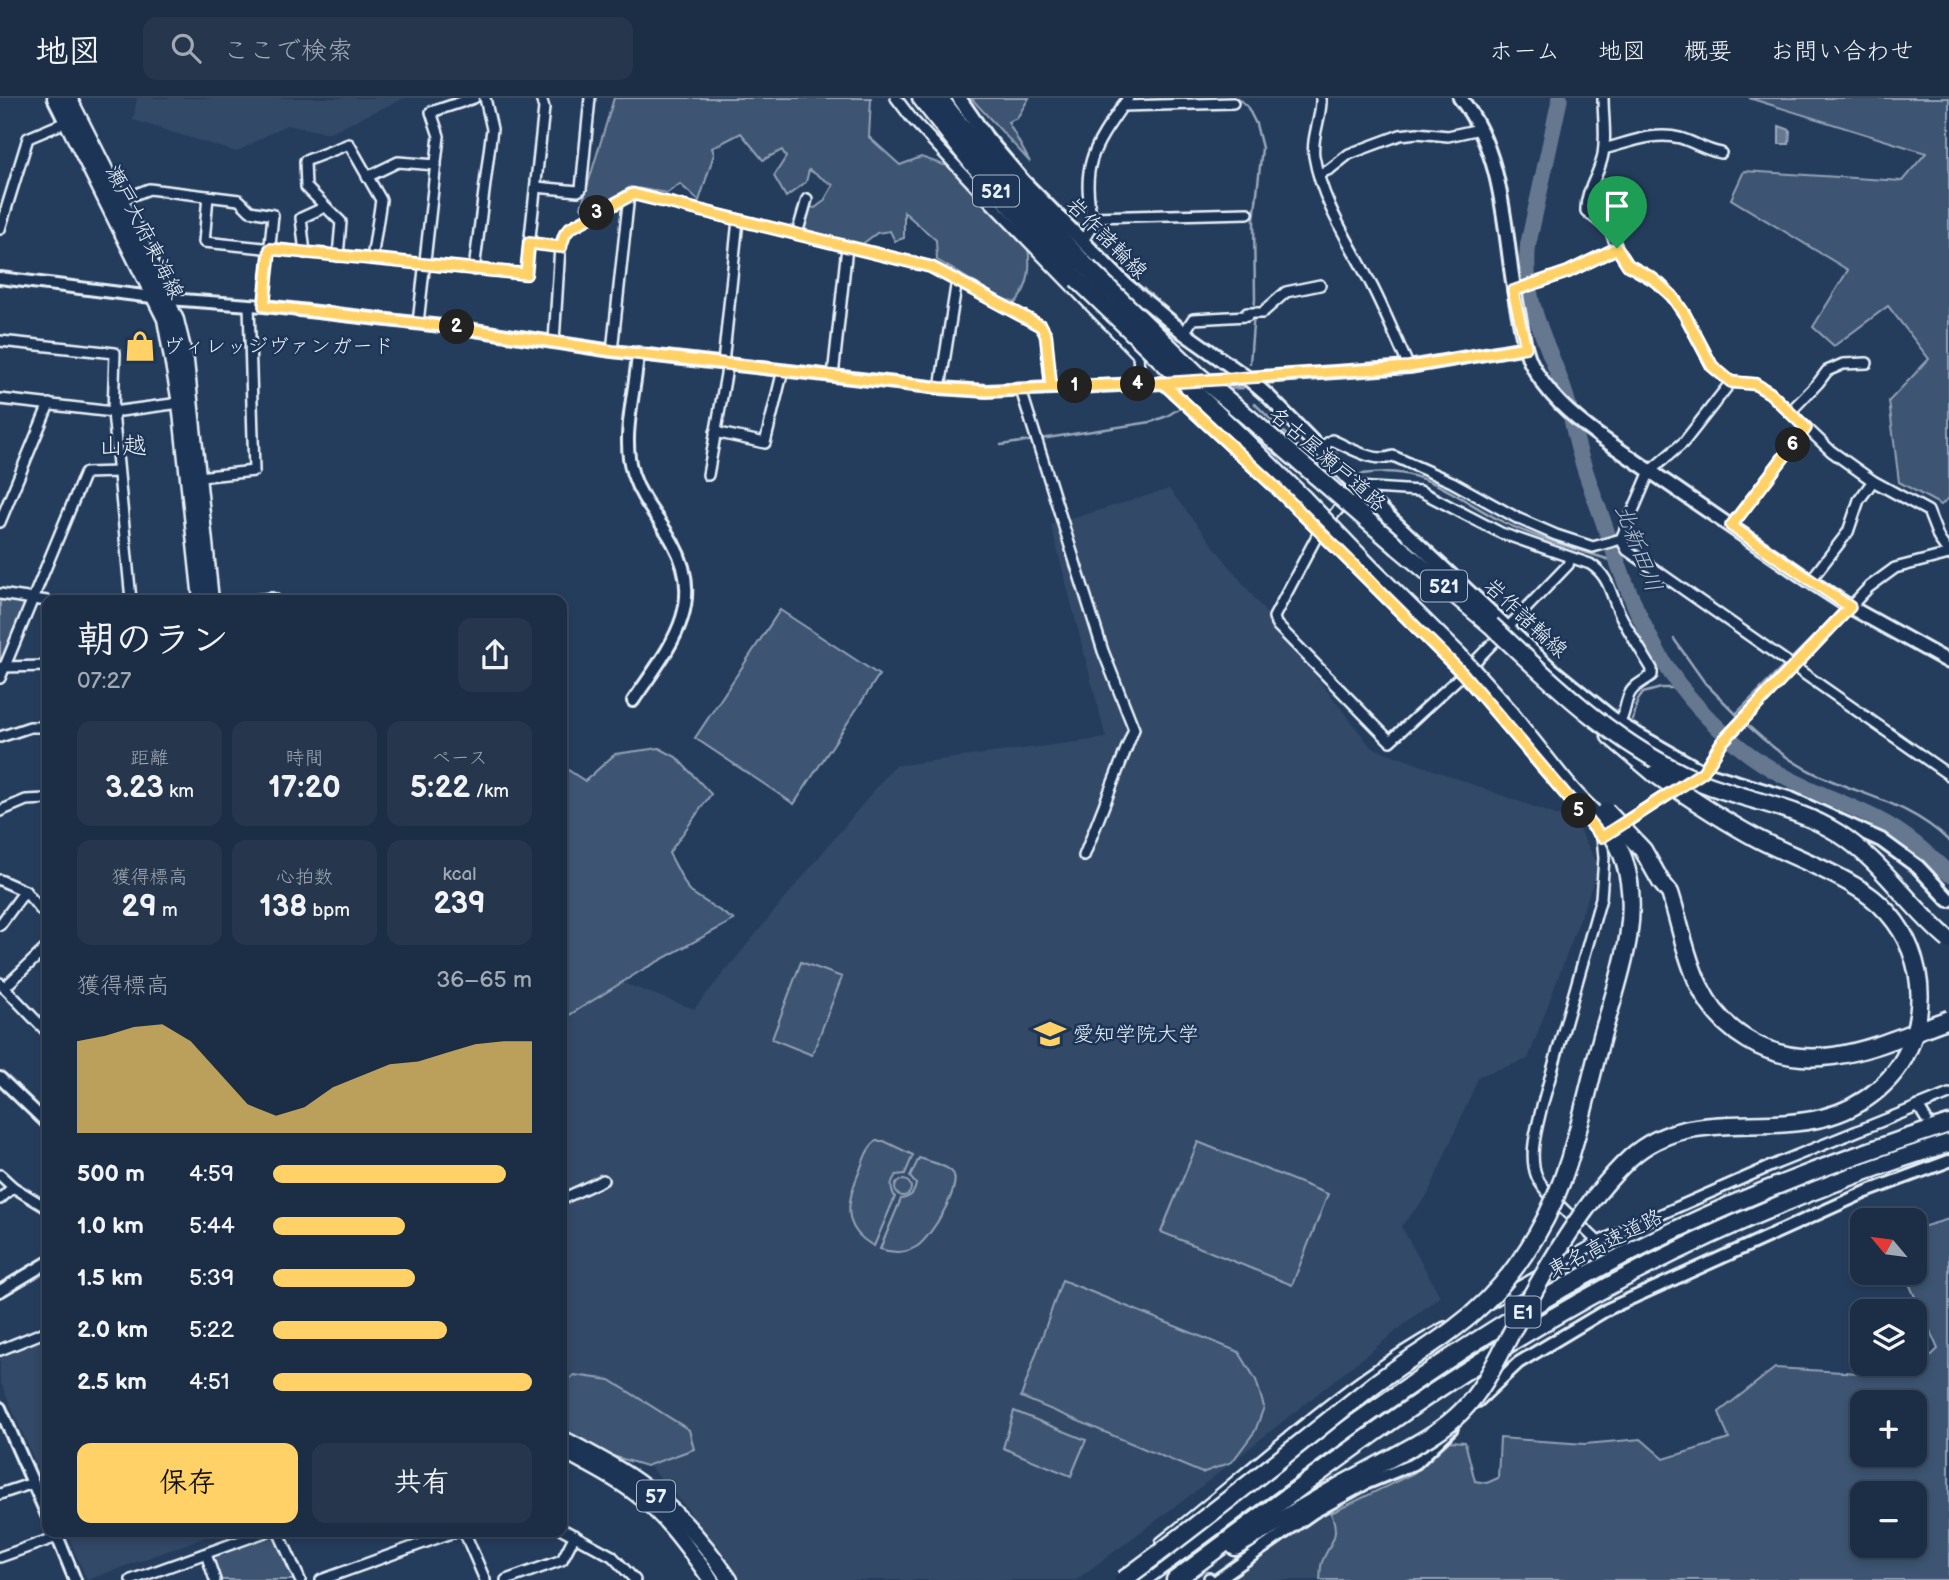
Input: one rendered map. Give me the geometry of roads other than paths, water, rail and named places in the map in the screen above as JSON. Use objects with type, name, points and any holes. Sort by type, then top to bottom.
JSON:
[{"type":"highway","name":"名古屋瀬戸道路","points":[[921,98],[997,192],[1083,273],[1398,547],[1499,626],[1556,688]]},
{"type":"highway","name":"名古屋瀬戸道路","points":[[939,98],[1083,273],[1239,435],[1459,656],[1507,709]]},
{"type":"highway","points":[[1556,688],[1617,736],[1658,762],[1723,791],[1800,814],[1836,831],[1866,853],[1923,916],[1949,940]]},
{"type":"highway","points":[[1187,1580],[1272,1525],[1439,1431],[1472,1398],[1559,1250],[1603,1188],[1630,1158],[1658,1139],[1687,1129],[1719,1124],[1807,1121],[1839,1113],[1869,1097],[1893,1074],[1911,1043],[1921,991],[1914,955],[1906,937],[1885,909],[1854,885],[1740,829],[1681,792],[1630,754],[1556,688]]},
{"type":"highway","points":[[1507,709],[1643,850],[1661,882],[1670,892],[1698,984],[1716,1013],[1739,1034],[1768,1051],[1818,1059],[1851,1054],[1949,1019]]},
{"type":"highway","points":[[1123,1580],[1178,1540],[1395,1368],[1471,1315],[1514,1269],[1546,1218],[1567,1164],[1620,971],[1629,930],[1631,892],[1624,859],[1609,827],[1571,791],[1507,709]]},
{"type":"highway","name":"東名高速道路","points":[[1141,1580],[1382,1406],[1541,1300],[1694,1221],[1831,1164],[1949,1124]]},
{"type":"highway","name":"東名高速道路","points":[[1175,1580],[1367,1438],[1492,1353],[1558,1314],[1622,1279],[1724,1230],[1811,1192],[1949,1143]]},
{"type":"main road","name":"瀬戸大府東海線","points":[[55,98],[161,298],[176,320],[186,361],[210,595]]},
{"type":"main road","name":"瀬戸大府東海線","points":[[69,98],[121,200],[161,298],[180,403],[200,595]]},
{"type":"main road","name":"岩作諸輪線","points":[[959,98],[986,137],[1023,181],[1124,283],[1184,333],[1245,377],[1291,418],[1357,487],[1499,626],[1619,724],[1703,772],[1791,799],[1881,840],[1918,867],[1949,900]]},
{"type":"main road","points":[[1460,98],[1480,130],[1496,172],[1523,288],[1526,347],[1537,373],[1568,413],[1850,607],[1949,662]]},
{"type":"main road","name":"57","points":[[567,1441],[614,1466],[668,1506],[720,1578]]},
{"type":"main road","name":"57","points":[[567,1453],[632,1490],[657,1512],[720,1578]]},
{"type":"street","points":[[418,323],[439,136],[431,112],[474,98]]},
{"type":"street","points":[[474,270],[492,129],[485,98]]},
{"type":"street","points":[[208,196],[204,242],[526,274],[544,108],[541,98]]},
{"type":"street","points":[[536,187],[578,191],[581,189],[590,98]]},
{"type":"street","points":[[896,98],[912,119],[983,195],[1138,355],[1140,384]]},
{"type":"street","points":[[1321,98],[1313,148],[1319,174],[1332,210],[1374,289],[1409,367]]},
{"type":"street","points":[[1602,837],[1703,772],[1722,742],[1869,587],[1895,568],[1949,553],[1939,539],[1928,511],[1873,481],[1832,451],[1770,393],[1755,384],[1731,382],[1712,366],[1672,296],[1652,278],[1628,265],[1610,230],[1586,211],[1586,203],[1604,149],[1603,98]]},
{"type":"street","points":[[1083,242],[1092,229],[1087,181],[1089,162],[1093,151],[1125,102],[1233,103]]},
{"type":"street","points":[[0,229],[28,138],[66,122]]},
{"type":"street","points":[[1319,174],[1349,154],[1400,135],[1417,133],[1448,136],[1480,130]]},
{"type":"street","points":[[1604,149],[1639,139],[1668,136],[1682,138],[1703,149],[1721,153]]},
{"type":"street","points":[[338,256],[341,222],[306,187],[305,161],[349,144],[381,200],[372,259]]},
{"type":"street","points":[[367,177],[398,162],[436,165]]},
{"type":"street","points":[[121,200],[149,190],[239,200],[250,211],[273,215],[264,306]]},
{"type":"street","points":[[554,342],[561,247],[565,234],[570,228],[633,194],[931,267],[1041,326],[1046,335],[1051,387]]},
{"type":"street","points":[[612,351],[629,195]]},
{"type":"street","points":[[797,234],[807,199]]},
{"type":"street","points":[[305,253],[301,218],[325,207]]},
{"type":"street","points":[[1091,217],[1248,213]]},
{"type":"street","points":[[708,475],[725,363],[738,220]]},
{"type":"street","points":[[529,243],[561,247]]},
{"type":"street","points":[[833,376],[847,247]]},
{"type":"street","points":[[1523,288],[1568,272],[1617,248]]},
{"type":"street","points":[[0,278],[161,298],[418,323],[612,351],[986,391],[1409,367],[1526,347]]},
{"type":"street","points":[[940,388],[957,280]]},
{"type":"street","points":[[1184,333],[1193,319],[1247,316],[1266,310],[1290,290],[1320,285]]},
{"type":"street","points":[[198,477],[254,471],[249,305]]},
{"type":"street","points":[[0,341],[115,353],[113,412],[130,595]]},
{"type":"street","points":[[632,701],[674,640],[684,616],[687,586],[684,566],[673,542],[646,505],[632,473],[627,442],[638,353]]},
{"type":"street","points":[[1790,412],[1827,371],[1843,365],[1867,363]]},
{"type":"street","points":[[715,432],[765,443],[783,370]]},
{"type":"street","points":[[1320,448],[1332,440],[1377,458],[1393,456],[1452,482],[1519,519],[1556,535],[1585,545],[1604,545],[1619,539],[1650,471],[1684,442],[1731,382]]},
{"type":"street","points":[[1163,383],[1275,487],[1463,674],[1602,837],[1604,858],[1601,898],[1534,1140],[1537,1177],[1546,1191],[1598,1242]]},
{"type":"street","points":[[1021,390],[1103,652],[1134,729],[1084,856]]},
{"type":"street","points":[[0,399],[113,412],[180,403]]},
{"type":"street","points":[[0,522],[49,404]]},
{"type":"street","points":[[1731,526],[1806,428]]},
{"type":"street","points":[[0,678],[2,667],[85,473],[118,472]]},
{"type":"street","points":[[1811,581],[1848,532],[1860,500],[1873,481]]},
{"type":"street","points":[[1570,558],[1568,565],[1499,626],[1463,674],[1390,741],[1276,624],[1275,617],[1319,531],[1357,487],[1420,491],[1502,533],[1590,564],[1605,576],[1619,613],[1652,669],[1652,675],[1629,695],[1619,724]]},
{"type":"street","points":[[1619,539],[1627,550],[1949,775]]},
{"type":"street","points":[[0,594],[42,600]]},
{"type":"street","points":[[2,667],[42,666]]},
{"type":"street","points":[[0,737],[30,727],[42,727]]},
{"type":"street","points":[[0,811],[26,800],[42,799]]},
{"type":"street","points":[[0,880],[26,891],[42,911]]},
{"type":"street","points":[[0,925],[26,891]]},
{"type":"street","points":[[42,951],[2,986],[42,1027]]},
{"type":"street","points":[[0,1078],[42,1118]]},
{"type":"street","points":[[1113,1580],[1175,1533],[1350,1388],[1407,1348],[1598,1242],[1778,1163],[1949,1094]]},
{"type":"street","points":[[1918,1107],[1926,1119]]},
{"type":"street","points":[[1212,1579],[1314,1512],[1365,1484],[1416,1463],[1518,1363],[1558,1337],[1608,1309],[1793,1224],[1866,1192],[1949,1161]]},
{"type":"street","points":[[0,1175],[13,1187],[42,1205]]},
{"type":"street","points":[[567,1197],[603,1180]]},
{"type":"street","points":[[0,1199],[13,1187]]},
{"type":"street","points":[[0,1292],[42,1266]]},
{"type":"street","points":[[0,1350],[42,1333]]},
{"type":"street","points":[[0,1408],[3,1422],[42,1504]]},
{"type":"street","points":[[0,1494],[33,1483]]},
{"type":"street","points":[[567,1531],[612,1556],[635,1580]]},
{"type":"street","points":[[506,1580],[562,1560],[575,1535]]},
{"type":"street","points":[[0,1558],[49,1537]]},
{"type":"street","points":[[57,1537],[75,1580]]},
{"type":"street","points":[[131,1580],[252,1537]]},
{"type":"street","points":[[281,1537],[300,1580]]},
{"type":"street","points":[[321,1580],[440,1537]]},
{"type":"street","points":[[467,1537],[485,1580]]},
{"type":"street","points":[[206,1554],[215,1580]]},
{"type":"waterway","points":[[1238,98],[1247,106],[1256,124],[1262,148],[1254,220],[1255,299],[1250,363]]},
{"type":"waterway","name":"北新田川","points":[[1560,98],[1528,245],[1529,289],[1539,327],[1568,403],[1587,477],[1644,626],[1679,685],[1709,719],[1741,748],[1791,780],[1859,810],[1897,831],[1949,874]]},
{"type":"waterway","points":[[1224,389],[1243,388]]},
{"type":"waterway","points":[[1001,445],[1151,422],[1167,416],[1193,400]]},
{"type":"waterway","points":[[1255,404],[1307,455],[1334,472]]},
{"type":"waterway","points":[[1361,474],[1394,472],[1413,476],[1454,494],[1519,529],[1617,562]]},
{"type":"waterway","points":[[1790,660],[1839,611]]},
{"type":"waterway","points":[[1674,639],[1705,683],[1736,714]]},
{"type":"waterway","points":[[1785,665],[1736,714],[1773,747],[1803,767],[1901,808],[1918,817],[1949,841]]},
{"type":"waterway","points":[[1633,720],[1638,700],[1643,693],[1661,688],[1683,688]]},
{"type":"tunnel","points":[[1930,1127],[1949,1163]]},
{"type":"tunnel","points":[[1185,1546],[1209,1578]]},
{"type":"place","name":"ヴィレッジヴァンガード","points":[[140,346]]},
{"type":"place","name":"愛知学院大学","points":[[1050,1034]]},
{"type":"district","name":"山越","points":[[123,445]]}]
